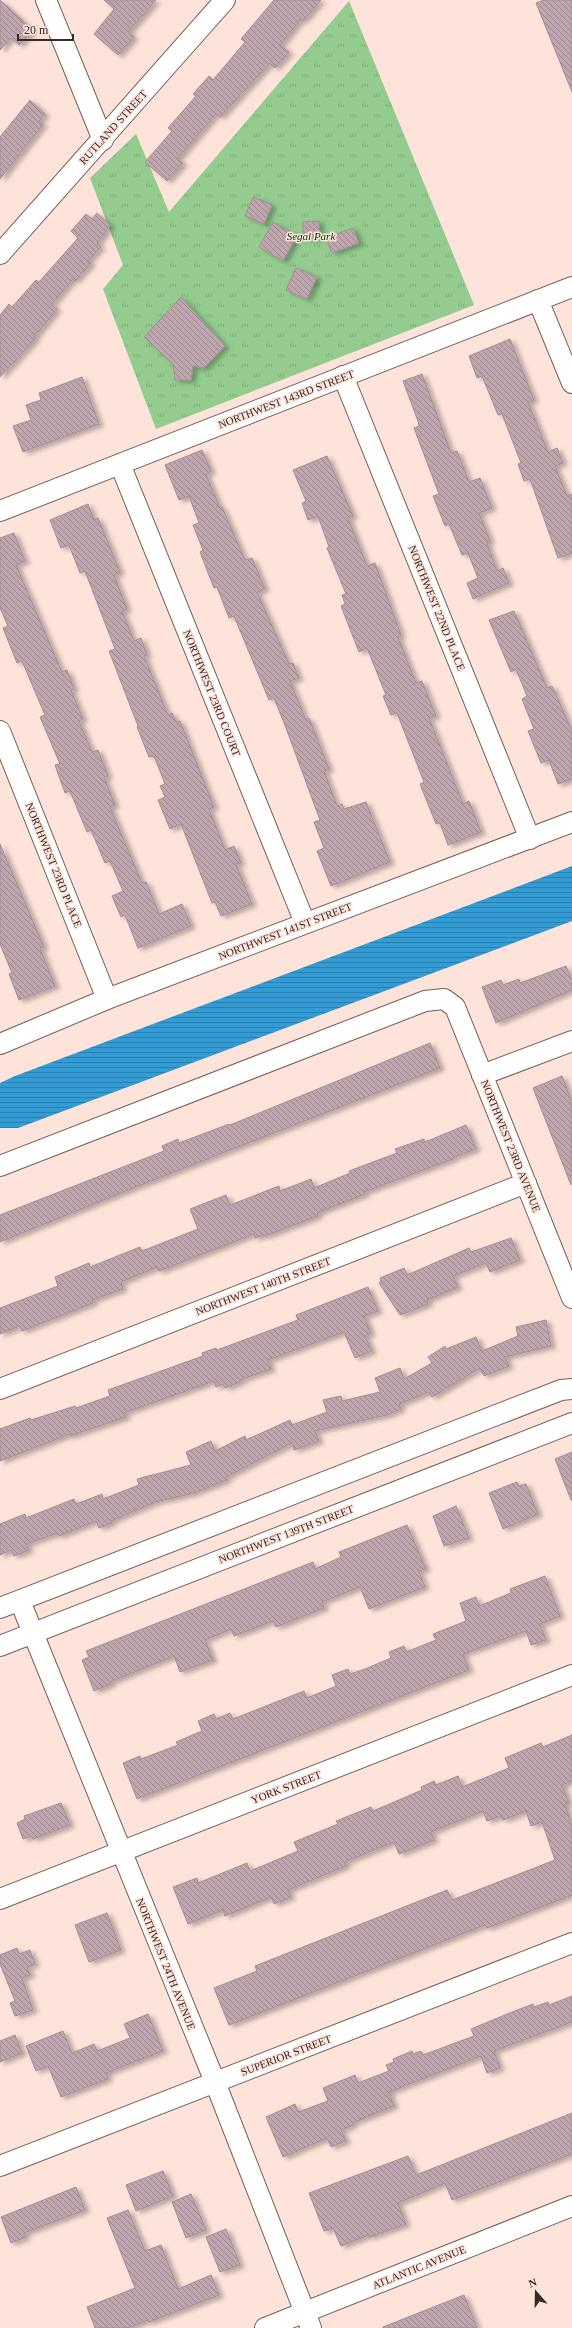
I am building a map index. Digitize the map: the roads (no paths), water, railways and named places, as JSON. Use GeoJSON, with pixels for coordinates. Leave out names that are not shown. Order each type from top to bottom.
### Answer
{"type":"FeatureCollection","features":[{"type":"Feature","properties":{"kind":"street"},"geometry":{"type":"LineString","coordinates":[[46,0],[103,140]]}},
{"type":"Feature","properties":{"kind":"street","name":"RUTLAND STREET"},"geometry":{"type":"LineString","coordinates":[[0,254],[103,140],[225,0]]}},
{"type":"Feature","properties":{"kind":"street","name":"NORTHWEST 143RD STREET"},"geometry":{"type":"LineString","coordinates":[[0,511],[572,287]]}},
{"type":"Feature","properties":{"kind":"street"},"geometry":{"type":"LineString","coordinates":[[538,300],[572,383]]}},
{"type":"Feature","properties":{"kind":"street","name":"NORTHWEST 22ND PLACE"},"geometry":{"type":"LineString","coordinates":[[343,376],[530,839]]}},
{"type":"Feature","properties":{"kind":"street","name":"NORTHWEST 23RD COURT"},"geometry":{"type":"LineString","coordinates":[[120,464],[305,923]]}},
{"type":"Feature","properties":{"kind":"street","name":"NORTHWEST 23RD PLACE"},"geometry":{"type":"LineString","coordinates":[[0,732],[107,999]]}},
{"type":"Feature","properties":{"kind":"street","name":"NORTHWEST 141ST STREET"},"geometry":{"type":"LineString","coordinates":[[0,1044],[107,999],[572,822]]}},
{"type":"Feature","properties":{"kind":"street","name":"NORTHWEST 23RD AVENUE"},"geometry":{"type":"LineString","coordinates":[[0,1166],[425,1001],[444,999],[455,1007],[572,1298]]}},
{"type":"Feature","properties":{"kind":"street"},"geometry":{"type":"LineString","coordinates":[[482,1075],[572,1041]]}},
{"type":"Feature","properties":{"kind":"street","name":"NORTHWEST 140TH STREET"},"geometry":{"type":"LineString","coordinates":[[0,1389],[526,1183]]}},
{"type":"Feature","properties":{"kind":"street"},"geometry":{"type":"LineString","coordinates":[[0,1608],[561,1390],[572,1389]]}},
{"type":"Feature","properties":{"kind":"street","name":"NORTHWEST 139TH STREET"},"geometry":{"type":"LineString","coordinates":[[0,1646],[572,1423]]}},
{"type":"Feature","properties":{"kind":"street","name":"NORTHWEST 24TH AVENUE"},"geometry":{"type":"LineString","coordinates":[[20,1601],[120,1851],[215,2082],[308,2320]]}},
{"type":"Feature","properties":{"kind":"street","name":"YORK STREET"},"geometry":{"type":"LineString","coordinates":[[0,1898],[572,1675]]}},
{"type":"Feature","properties":{"kind":"street","name":"SUPERIOR STREET"},"geometry":{"type":"LineString","coordinates":[[0,2166],[572,1943]]}},
{"type":"Feature","properties":{"kind":"street","name":"ATLANTIC AVENUE"},"geometry":{"type":"LineString","coordinates":[[265,2328],[308,2320],[572,2206]]}},
{"type":"Feature","properties":{"kind":"water"},"geometry":{"type":"Polygon","coordinates":[[[572,866],[572,921],[18,1128],[0,1128],[0,1083],[15,1076],[572,866]]]}},
{"type":"Feature","properties":{"kind":"park label","name":"Segal Park"},"geometry":{"type":"Point","coordinates":[311,236]}}]}
